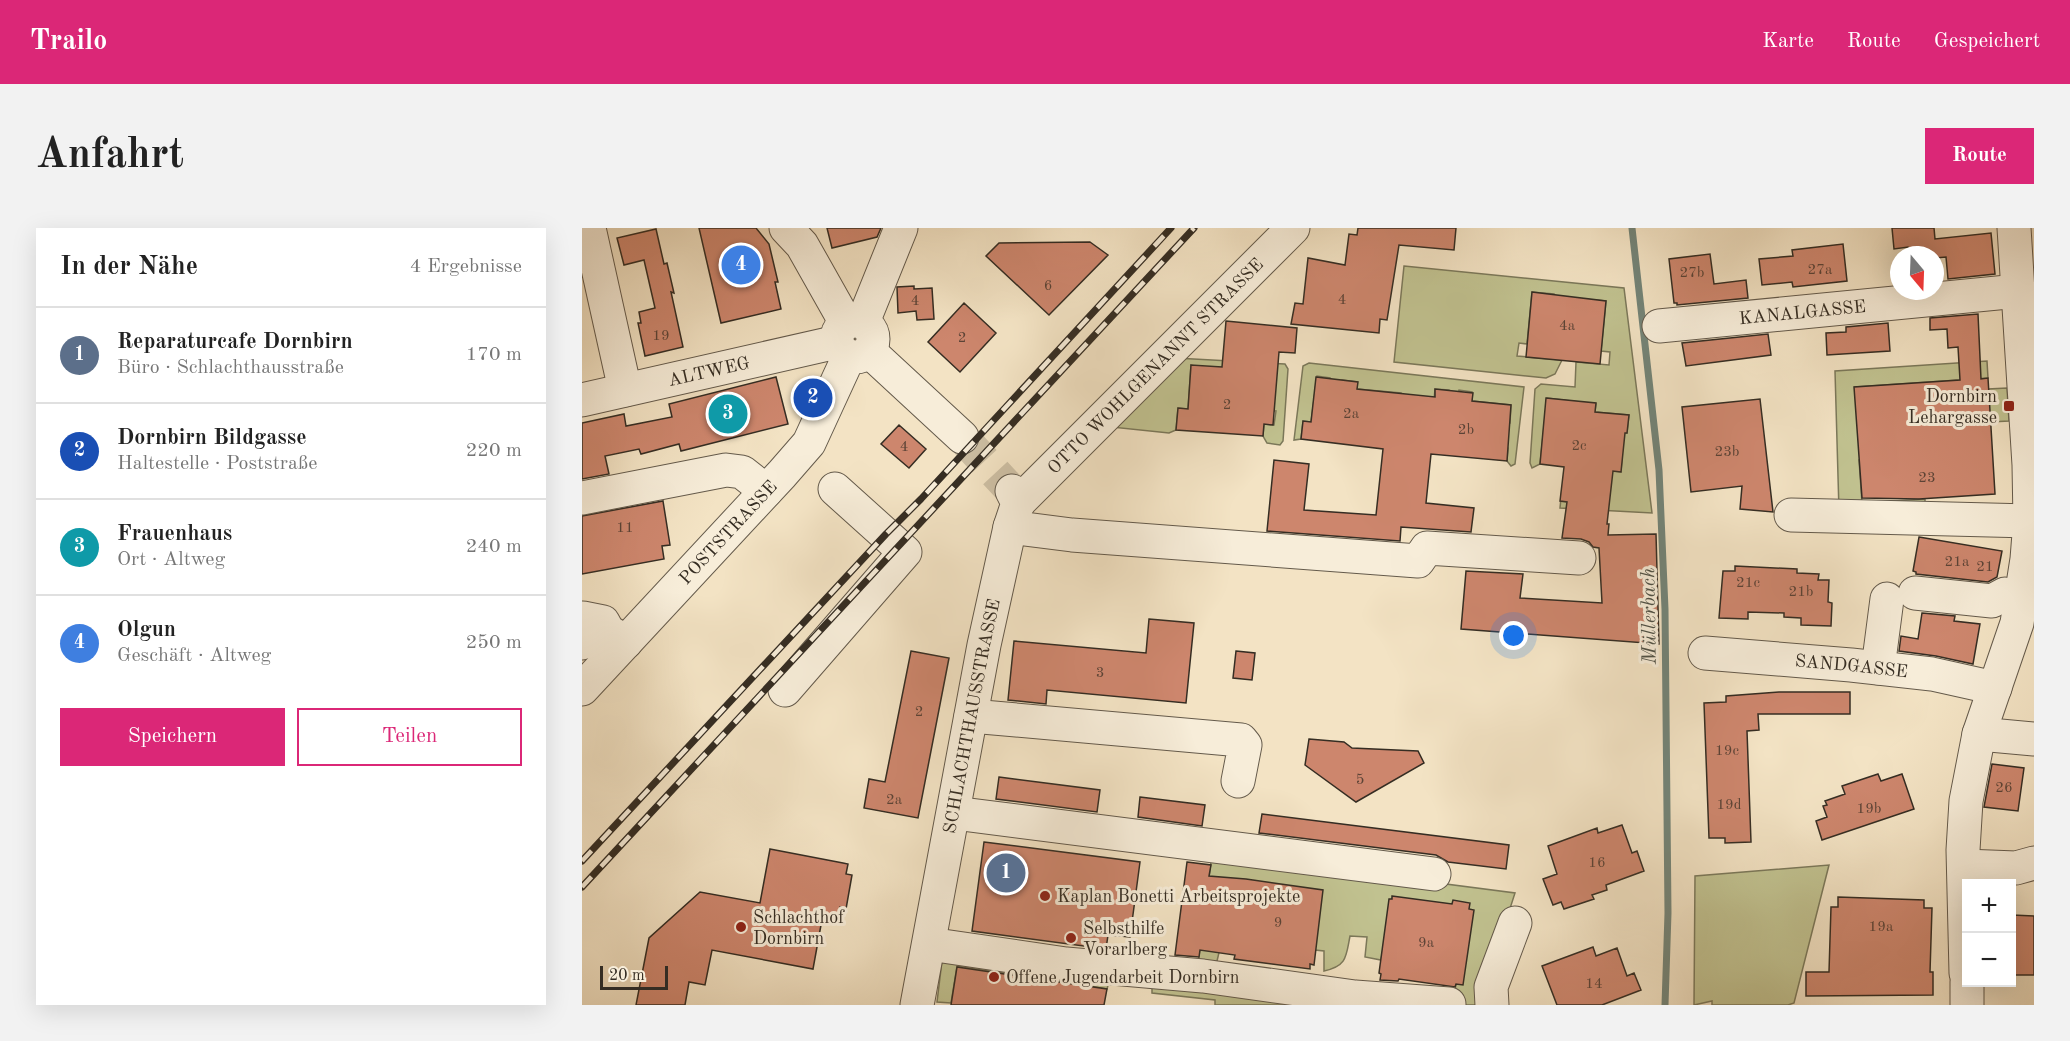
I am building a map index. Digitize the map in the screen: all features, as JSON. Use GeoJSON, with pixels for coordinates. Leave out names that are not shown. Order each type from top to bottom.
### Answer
{"type":"FeatureCollection","features":[{"type":"Feature","properties":{"kind":"street"},"geometry":{"type":"LineString","coordinates":[[589,228],[625,390]]}},
{"type":"Feature","properties":{"kind":"street"},"geometry":{"type":"LineString","coordinates":[[786,228],[802,245],[853,339],[962,437]]}},
{"type":"Feature","properties":{"kind":"street","name":"POSTSTRASSE"},"geometry":{"type":"LineString","coordinates":[[582,689],[600,634],[766,491],[809,443],[901,228]]}},
{"type":"Feature","properties":{"kind":"street","name":"OTTO WOHLGENANNT STRASSE"},"geometry":{"type":"LineString","coordinates":[[1013,507],[1293,228]]}},
{"type":"Feature","properties":{"kind":"street"},"geometry":{"type":"LineString","coordinates":[[1965,933],[1963,850],[1966,801],[1979,734],[2017,623],[2031,521],[2032,465],[2014,228]]}},
{"type":"Feature","properties":{"kind":"street","name":"KANALGASSE"},"geometry":{"type":"LineString","coordinates":[[1659,326],[2018,291]]}},
{"type":"Feature","properties":{"kind":"street","name":"ALTWEG"},"geometry":{"type":"LineString","coordinates":[[582,400],[853,339]]}},
{"type":"Feature","properties":{"kind":"street"},"geometry":{"type":"LineString","coordinates":[[582,498],[726,470],[742,472],[766,491]]}},
{"type":"Feature","properties":{"kind":"street"},"geometry":{"type":"LineString","coordinates":[[785,690],[905,552],[835,489]]}},
{"type":"Feature","properties":{"kind":"street"},"geometry":{"type":"LineString","coordinates":[[1013,507],[1072,535],[1418,561],[1427,548],[1579,558]]}},
{"type":"Feature","properties":{"kind":"street","name":"SCHLACHTHAUSSTRASSE"},"geometry":{"type":"LineString","coordinates":[[917,1005],[984,645],[1013,507]]}},
{"type":"Feature","properties":{"kind":"street"},"geometry":{"type":"LineString","coordinates":[[1791,515],[2031,521]]}},
{"type":"Feature","properties":{"kind":"street"},"geometry":{"type":"LineString","coordinates":[[1878,668],[1901,596],[1992,601],[2005,594],[2021,598]]}},
{"type":"Feature","properties":{"kind":"street","name":"SANDGASSE"},"geometry":{"type":"LineString","coordinates":[[1706,653],[1932,674],[1995,688]]}},
{"type":"Feature","properties":{"kind":"street"},"geometry":{"type":"LineString","coordinates":[[971,716],[1240,740],[1245,745],[1238,781]]}},
{"type":"Feature","properties":{"kind":"street"},"geometry":{"type":"LineString","coordinates":[[1979,734],[2034,739]]}},
{"type":"Feature","properties":{"kind":"street"},"geometry":{"type":"LineString","coordinates":[[954,813],[1434,874]]}},
{"type":"Feature","properties":{"kind":"street"},"geometry":{"type":"LineString","coordinates":[[1964,866],[2016,868],[2034,862]]}},
{"type":"Feature","properties":{"kind":"street"},"geometry":{"type":"LineString","coordinates":[[1492,1005],[1491,987],[1515,923]]}},
{"type":"Feature","properties":{"kind":"street"},"geometry":{"type":"LineString","coordinates":[[929,944],[1066,964],[1203,975],[1355,997],[1449,1004]]}},
{"type":"Feature","properties":{"kind":"street"},"geometry":{"type":"LineString","coordinates":[[1967,987],[1967,1005]]}},
{"type":"Feature","properties":{"kind":"green space"},"geometry":{"type":"Polygon","coordinates":[[[1404,266],[1624,288],[1652,513],[1560,508],[1562,488],[1589,469],[1621,472],[1622,458],[1618,432],[1627,433],[1629,415],[1595,412],[1596,404],[1547,398],[1540,464],[1532,468],[1530,463],[1535,389],[1541,384],[1575,387],[1576,362],[1609,365],[1610,352],[1601,351],[1606,301],[1583,299],[1553,303],[1554,294],[1532,292],[1527,344],[1519,343],[1517,356],[1562,360],[1555,374],[1546,378],[1394,362],[1404,266]]]}},
{"type":"Feature","properties":{"kind":"green space"},"geometry":{"type":"Polygon","coordinates":[[[1175,358],[1285,364],[1288,369],[1283,441],[1280,445],[1267,443],[1263,436],[1264,424],[1274,425],[1276,411],[1265,410],[1234,368],[1220,367],[1219,375],[1191,365],[1188,409],[1178,408],[1176,430],[1169,433],[1111,427],[1175,358]]]}},
{"type":"Feature","properties":{"kind":"green space"},"geometry":{"type":"Polygon","coordinates":[[[1987,361],[1988,378],[1855,387],[1859,439],[1992,451],[1859,460],[1862,503],[1925,499],[1925,512],[1839,511],[1835,371],[1987,361]]]}},
{"type":"Feature","properties":{"kind":"green space"},"geometry":{"type":"Polygon","coordinates":[[[1309,363],[1524,387],[1515,464],[1511,466],[1507,461],[1508,448],[1499,446],[1501,423],[1510,423],[1511,405],[1472,401],[1472,392],[1459,390],[1457,399],[1449,390],[1435,389],[1431,434],[1399,413],[1401,393],[1357,389],[1357,382],[1342,380],[1329,387],[1330,378],[1317,376],[1311,422],[1303,421],[1301,439],[1294,440],[1303,366],[1309,363]]]}},
{"type":"Feature","properties":{"kind":"green space"},"geometry":{"type":"Polygon","coordinates":[[[2007,388],[2009,421],[1990,422],[1988,389],[2007,388]]]}},
{"type":"Feature","properties":{"kind":"green space"},"geometry":{"type":"Polygon","coordinates":[[[1190,851],[1515,893],[1479,1005],[1453,1005],[1456,984],[1392,899],[1381,960],[1365,957],[1367,937],[1350,936],[1344,960],[1332,969],[1324,971],[1324,951],[1222,940],[1217,961],[1198,964],[1211,862],[1190,851]]]}},
{"type":"Feature","properties":{"kind":"green space"},"geometry":{"type":"Polygon","coordinates":[[[1829,865],[1794,1003],[1788,1005],[1712,1005],[1712,1001],[1694,1005],[1695,876],[1829,865]]]}},
{"type":"Feature","properties":{"kind":"green space"},"geometry":{"type":"Polygon","coordinates":[[[942,961],[1348,1005],[1215,1005],[1215,1000],[1152,993],[1152,988],[1109,982],[1107,989],[957,966],[951,1003],[937,1002],[942,961]]]}},
{"type":"Feature","properties":{"kind":"building"},"geometry":{"type":"Polygon","coordinates":[[[699,228],[756,228],[769,244],[778,282],[775,282],[781,309],[721,323],[699,228]]]}},
{"type":"Feature","properties":{"kind":"building"},"geometry":{"type":"Polygon","coordinates":[[[827,228],[881,228],[877,237],[832,248],[827,228]]]}},
{"type":"Feature","properties":{"kind":"building"},"geometry":{"type":"Polygon","coordinates":[[[1358,228],[1456,228],[1454,250],[1399,245],[1387,320],[1380,319],[1379,333],[1291,324],[1295,303],[1303,304],[1308,258],[1345,265],[1349,234],[1357,235],[1358,228]]]}},
{"type":"Feature","properties":{"kind":"building"},"geometry":{"type":"Polygon","coordinates":[[[1892,228],[1934,228],[1935,239],[1991,233],[1995,274],[1948,279],[1944,246],[1894,246],[1892,228]]]}},
{"type":"Feature","properties":{"kind":"building"},"geometry":{"type":"Polygon","coordinates":[[[656,229],[674,293],[671,292],[683,347],[645,356],[638,323],[641,323],[639,312],[655,308],[644,260],[624,265],[617,238],[656,229]]]}},
{"type":"Feature","properties":{"kind":"building"},"geometry":{"type":"Polygon","coordinates":[[[1090,242],[1108,255],[1049,315],[986,256],[999,243],[1090,242]]]}},
{"type":"Feature","properties":{"kind":"building"},"geometry":{"type":"Polygon","coordinates":[[[1843,244],[1847,281],[1793,287],[1792,282],[1762,285],[1759,259],[1793,256],[1792,250],[1843,244]]]}},
{"type":"Feature","properties":{"kind":"building"},"geometry":{"type":"Polygon","coordinates":[[[1710,254],[1714,284],[1746,280],[1748,298],[1677,305],[1674,303],[1669,259],[1710,254]]]}},
{"type":"Feature","properties":{"kind":"building"},"geometry":{"type":"Polygon","coordinates":[[[914,286],[914,289],[932,288],[934,319],[917,320],[916,311],[898,313],[897,287],[914,286]]]}},
{"type":"Feature","properties":{"kind":"building"},"geometry":{"type":"Polygon","coordinates":[[[1532,292],[1606,301],[1600,364],[1526,357],[1532,292]]]}},
{"type":"Feature","properties":{"kind":"building"},"geometry":{"type":"Polygon","coordinates":[[[964,303],[996,333],[960,372],[928,342],[964,303]]]}},
{"type":"Feature","properties":{"kind":"building"},"geometry":{"type":"Polygon","coordinates":[[[1978,314],[1981,379],[1988,378],[1995,494],[1919,499],[1862,498],[1854,387],[1960,380],[1958,347],[1948,348],[1947,329],[1930,330],[1930,318],[1978,314]]]}},
{"type":"Feature","properties":{"kind":"building"},"geometry":{"type":"Polygon","coordinates":[[[1226,321],[1297,328],[1295,353],[1279,352],[1273,425],[1264,424],[1263,436],[1176,430],[1178,408],[1188,409],[1191,365],[1222,367],[1226,321]]]}},
{"type":"Feature","properties":{"kind":"building"},"geometry":{"type":"Polygon","coordinates":[[[1888,323],[1890,351],[1827,355],[1826,333],[1846,332],[1846,327],[1888,323]]]}},
{"type":"Feature","properties":{"kind":"building"},"geometry":{"type":"Polygon","coordinates":[[[1768,334],[1771,355],[1686,366],[1682,343],[1768,334]]]}},
{"type":"Feature","properties":{"kind":"building"},"geometry":{"type":"Polygon","coordinates":[[[776,377],[788,424],[681,451],[679,444],[641,454],[639,449],[605,456],[609,474],[582,479],[582,423],[624,414],[626,426],[672,417],[669,404],[776,377]]]}},
{"type":"Feature","properties":{"kind":"building"},"geometry":{"type":"Polygon","coordinates":[[[1316,377],[1358,382],[1357,389],[1435,397],[1435,389],[1473,393],[1472,401],[1511,405],[1507,461],[1431,454],[1426,503],[1474,508],[1471,532],[1401,527],[1400,541],[1267,531],[1274,460],[1309,464],[1304,510],[1376,515],[1383,449],[1301,439],[1303,421],[1311,422],[1316,377]]]}},
{"type":"Feature","properties":{"kind":"building"},"geometry":{"type":"Polygon","coordinates":[[[1546,398],[1596,403],[1595,412],[1629,415],[1621,472],[1613,471],[1607,524],[1609,524],[1608,535],[1656,534],[1659,644],[1461,629],[1466,571],[1523,574],[1520,598],[1602,603],[1599,548],[1581,539],[1562,538],[1567,502],[1560,501],[1564,467],[1540,464],[1546,398]]]}},
{"type":"Feature","properties":{"kind":"building"},"geometry":{"type":"Polygon","coordinates":[[[1760,399],[1773,512],[1740,509],[1742,486],[1691,492],[1682,407],[1760,399]]]}},
{"type":"Feature","properties":{"kind":"building"},"geometry":{"type":"Polygon","coordinates":[[[899,425],[926,449],[909,468],[881,444],[899,425]]]}},
{"type":"Feature","properties":{"kind":"building"},"geometry":{"type":"Polygon","coordinates":[[[663,501],[670,545],[662,546],[664,559],[582,574],[582,516],[663,501]]]}},
{"type":"Feature","properties":{"kind":"building"},"geometry":{"type":"Polygon","coordinates":[[[1919,537],[2002,551],[1997,577],[1988,582],[1916,574],[1913,571],[1919,537]]]}},
{"type":"Feature","properties":{"kind":"building"},"geometry":{"type":"Polygon","coordinates":[[[1735,566],[1797,569],[1797,573],[1819,574],[1818,580],[1829,580],[1828,602],[1832,603],[1831,626],[1801,625],[1801,618],[1784,617],[1784,613],[1748,612],[1748,619],[1719,618],[1723,571],[1735,571],[1735,566]]]}},
{"type":"Feature","properties":{"kind":"building"},"geometry":{"type":"Polygon","coordinates":[[[1922,613],[1955,616],[1954,621],[1980,624],[1973,664],[1899,651],[1901,636],[1918,639],[1922,613]]]}},
{"type":"Feature","properties":{"kind":"building"},"geometry":{"type":"Polygon","coordinates":[[[1149,619],[1194,623],[1186,703],[1047,690],[1046,704],[1008,700],[1014,641],[1146,653],[1149,619]]]}},
{"type":"Feature","properties":{"kind":"building"},"geometry":{"type":"Polygon","coordinates":[[[911,651],[949,658],[918,818],[864,808],[869,779],[885,782],[911,651]]]}},
{"type":"Feature","properties":{"kind":"building"},"geometry":{"type":"Polygon","coordinates":[[[1236,651],[1255,653],[1252,680],[1233,678],[1236,651]]]}},
{"type":"Feature","properties":{"kind":"building"},"geometry":{"type":"Polygon","coordinates":[[[1779,692],[1850,692],[1850,714],[1758,714],[1759,730],[1747,731],[1751,842],[1725,843],[1725,838],[1709,838],[1704,703],[1726,702],[1726,696],[1779,692]]]}},
{"type":"Feature","properties":{"kind":"building"},"geometry":{"type":"Polygon","coordinates":[[[1309,739],[1344,742],[1352,748],[1418,751],[1424,763],[1356,802],[1305,765],[1309,739]]]}},
{"type":"Feature","properties":{"kind":"building"},"geometry":{"type":"Polygon","coordinates":[[[1992,764],[2024,768],[2018,811],[1984,807],[1992,764]]]}},
{"type":"Feature","properties":{"kind":"building"},"geometry":{"type":"Polygon","coordinates":[[[1878,774],[1881,781],[1902,774],[1914,809],[1822,840],[1816,821],[1827,817],[1823,806],[1827,805],[1825,801],[1845,794],[1842,786],[1878,774]]]}},
{"type":"Feature","properties":{"kind":"building"},"geometry":{"type":"Polygon","coordinates":[[[999,777],[1100,790],[1097,812],[996,799],[999,777]]]}},
{"type":"Feature","properties":{"kind":"building"},"geometry":{"type":"Polygon","coordinates":[[[1140,797],[1205,805],[1202,826],[1138,817],[1140,797]]]}},
{"type":"Feature","properties":{"kind":"building"},"geometry":{"type":"Polygon","coordinates":[[[1262,814],[1509,845],[1506,869],[1448,862],[1436,855],[1259,833],[1262,814]]]}},
{"type":"Feature","properties":{"kind":"building"},"geometry":{"type":"Polygon","coordinates":[[[1622,825],[1632,853],[1637,851],[1644,871],[1606,885],[1607,890],[1592,895],[1594,899],[1564,909],[1561,902],[1553,905],[1543,879],[1557,874],[1548,846],[1597,828],[1598,833],[1622,825]]]}},
{"type":"Feature","properties":{"kind":"building","name":"Kaplan Bonetti Arbeitsprojekte"},"geometry":{"type":"Polygon","coordinates":[[[984,842],[1140,862],[1130,937],[1108,935],[1106,949],[972,931],[984,842]]]}},
{"type":"Feature","properties":{"kind":"building","name":"Schlachthof Dornbirn"},"geometry":{"type":"Polygon","coordinates":[[[770,849],[848,864],[846,874],[852,875],[846,909],[840,907],[838,917],[823,914],[813,969],[712,950],[705,985],[689,982],[685,1005],[636,1005],[649,938],[700,892],[760,903],[770,849]]]}},
{"type":"Feature","properties":{"kind":"building"},"geometry":{"type":"Polygon","coordinates":[[[1187,862],[1211,865],[1209,876],[1323,890],[1314,965],[1310,964],[1310,969],[1234,959],[1235,955],[1200,950],[1199,957],[1175,955],[1187,862]]]}},
{"type":"Feature","properties":{"kind":"building"},"geometry":{"type":"Polygon","coordinates":[[[1392,896],[1452,904],[1453,900],[1470,903],[1469,909],[1474,910],[1463,985],[1456,984],[1455,987],[1399,979],[1398,981],[1380,980],[1389,899],[1392,899],[1392,896]]]}},
{"type":"Feature","properties":{"kind":"building"},"geometry":{"type":"Polygon","coordinates":[[[1838,897],[1924,900],[1924,908],[1932,908],[1930,972],[1933,972],[1933,995],[1806,996],[1806,972],[1829,972],[1831,907],[1838,907],[1838,897]]]}},
{"type":"Feature","properties":{"kind":"building"},"geometry":{"type":"Polygon","coordinates":[[[2016,915],[2034,916],[2034,975],[2016,975],[2016,915]]]}},
{"type":"Feature","properties":{"kind":"building"},"geometry":{"type":"Polygon","coordinates":[[[1593,947],[1596,956],[1617,948],[1627,976],[1634,973],[1641,990],[1602,1005],[1557,1005],[1542,966],[1593,947]]]}},
{"type":"Feature","properties":{"kind":"building","name":"Offene Jugendarbeit Dornbirn"},"geometry":{"type":"Polygon","coordinates":[[[957,967],[1107,989],[1104,1005],[951,1005],[957,967]]]}},
{"type":"Feature","properties":{"kind":"waterway","name":"Müllerbach"},"geometry":{"type":"LineString","coordinates":[[1632,228],[1659,470],[1665,609],[1668,913],[1665,1005]]}},
{"type":"Feature","properties":{"kind":"tunnel"},"geometry":{"type":"LineString","coordinates":[[962,437],[1012,491]]}},
{"type":"Feature","properties":{"kind":"railway"},"geometry":{"type":"LineString","coordinates":[[582,861],[1171,228]]}},
{"type":"Feature","properties":{"kind":"railway"},"geometry":{"type":"LineString","coordinates":[[582,887],[1194,228]]}},
{"type":"Feature","properties":{"kind":"place","name":"Olgun"},"geometry":{"type":"Point","coordinates":[741,265]}},
{"type":"Feature","properties":{"kind":"place","name":"Dornbirn Bildgasse"},"geometry":{"type":"Point","coordinates":[813,398]}},
{"type":"Feature","properties":{"kind":"place","name":"Dornbirn Lehargasse"},"geometry":{"type":"Point","coordinates":[2009,406]}},
{"type":"Feature","properties":{"kind":"place","name":"Frauenhaus"},"geometry":{"type":"Point","coordinates":[728,414]}},
{"type":"Feature","properties":{"kind":"place","name":"Reparaturcafe Dornbirn"},"geometry":{"type":"Point","coordinates":[1006,873]}},
{"type":"Feature","properties":{"kind":"place","name":"Kaplan Bonetti Arbeitsprojekte"},"geometry":{"type":"Point","coordinates":[1045,896]}},
{"type":"Feature","properties":{"kind":"place","name":"Schlachthof Dornbirn"},"geometry":{"type":"Point","coordinates":[741,927]}},
{"type":"Feature","properties":{"kind":"place","name":"Selbsthilfe Vorarlberg"},"geometry":{"type":"Point","coordinates":[1071,938]}},
{"type":"Feature","properties":{"kind":"place","name":"Offene Jugendarbeit Dornbirn"},"geometry":{"type":"Point","coordinates":[994,977]}}]}
